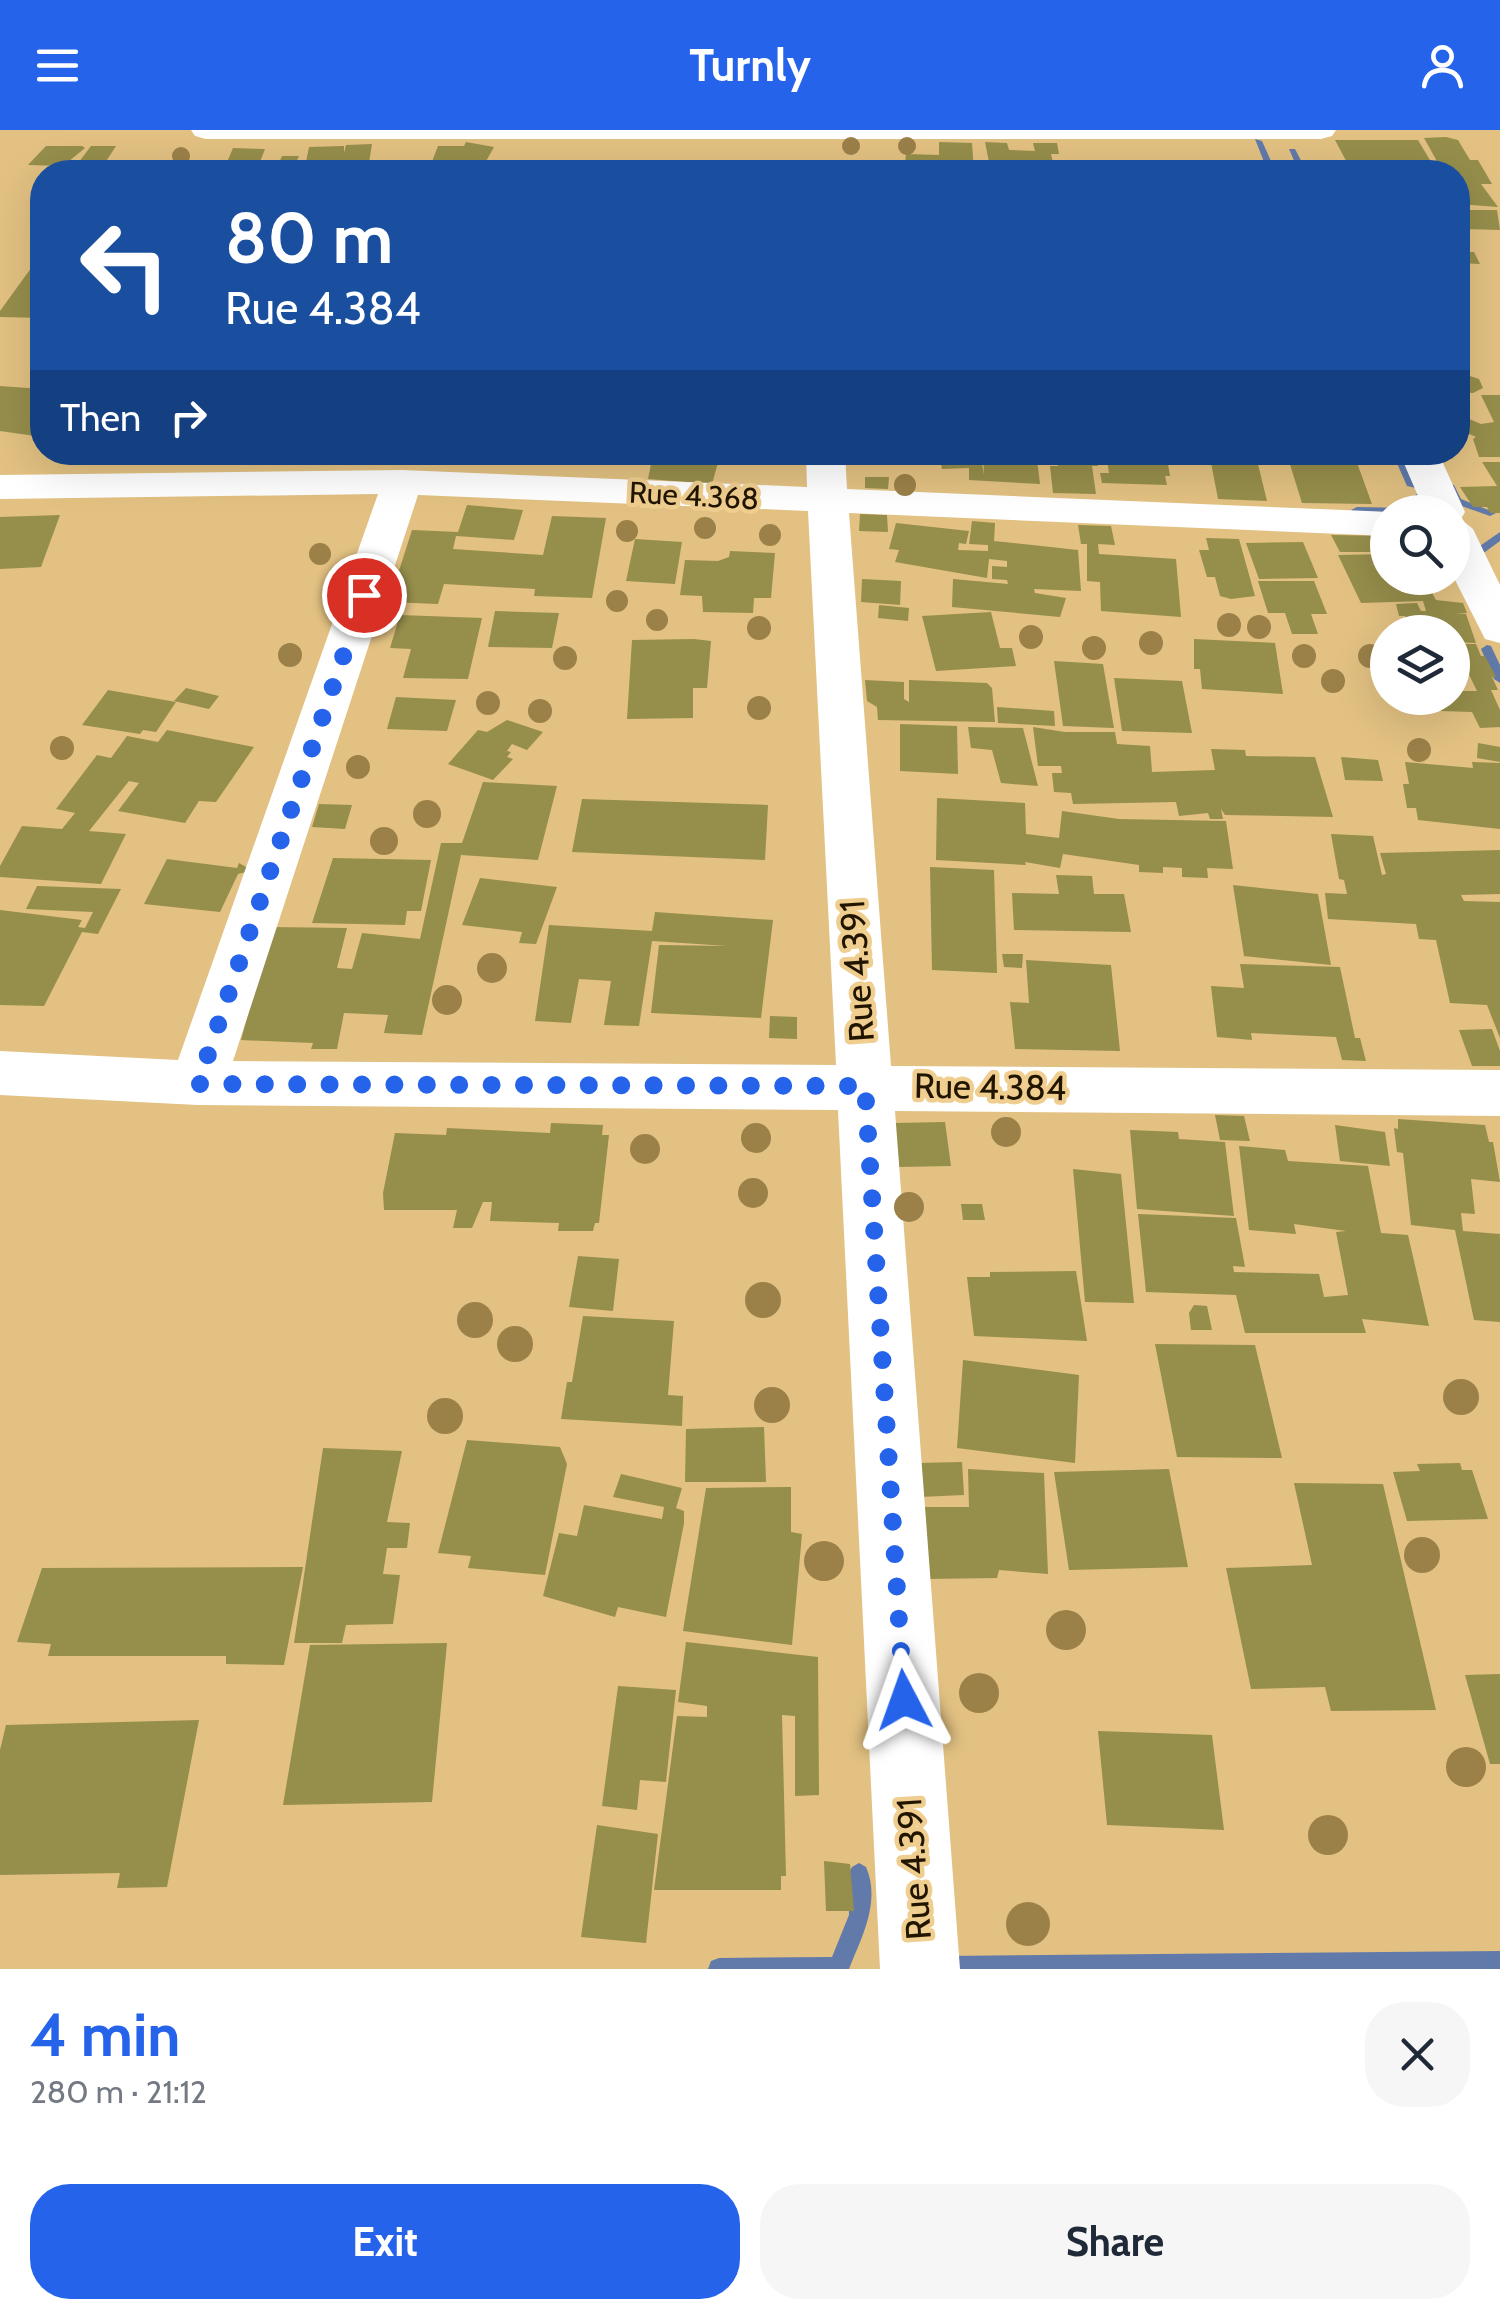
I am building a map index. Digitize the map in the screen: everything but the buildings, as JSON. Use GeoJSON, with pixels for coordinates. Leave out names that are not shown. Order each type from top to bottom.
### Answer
{"type":"FeatureCollection","features":[{"type":"Feature","properties":{"kind":"street"},"geometry":{"type":"LineString","coordinates":[[206,130],[812,140],[1277,140],[1321,130]]}},
{"type":"Feature","properties":{"kind":"street"},"geometry":{"type":"LineString","coordinates":[[1424,465],[1437,495]]}},
{"type":"Feature","properties":{"kind":"street","name":"Rue 4.368"},"geometry":{"type":"LineString","coordinates":[[0,487],[826,477],[1370,522]]}},
{"type":"Feature","properties":{"kind":"street","name":"Rue 4.391"},"geometry":{"type":"LineString","coordinates":[[826,477],[920,1969]]}},
{"type":"Feature","properties":{"kind":"street"},"geometry":{"type":"LineString","coordinates":[[198,1084],[402,482]]}},
{"type":"Feature","properties":{"kind":"street"},"geometry":{"type":"LineString","coordinates":[[1470,527],[1500,526]]}},
{"type":"Feature","properties":{"kind":"street"},"geometry":{"type":"LineString","coordinates":[[1470,566],[1500,629]]}},
{"type":"Feature","properties":{"kind":"street","name":"Rue 4.384"},"geometry":{"type":"LineString","coordinates":[[0,1073],[198,1084],[1500,1093]]}},
{"type":"Feature","properties":{"kind":"waterway"},"geometry":{"type":"LineString","coordinates":[[1258,141],[1267,160]]}},
{"type":"Feature","properties":{"kind":"waterway"},"geometry":{"type":"LineString","coordinates":[[1292,151],[1297,160]]}},
{"type":"Feature","properties":{"kind":"waterway"},"geometry":{"type":"LineString","coordinates":[[1403,465],[1412,486]]}},
{"type":"Feature","properties":{"kind":"waterway"},"geometry":{"type":"LineString","coordinates":[[1450,487],[1457,501],[1490,513]]}},
{"type":"Feature","properties":{"kind":"waterway"},"geometry":{"type":"LineString","coordinates":[[1357,510],[1370,510]]}},
{"type":"Feature","properties":{"kind":"waterway"},"geometry":{"type":"LineString","coordinates":[[1481,550],[1500,535]]}},
{"type":"Feature","properties":{"kind":"waterway"},"geometry":{"type":"LineString","coordinates":[[1487,649],[1500,679]]}},
{"type":"Feature","properties":{"kind":"waterway"},"geometry":{"type":"LineString","coordinates":[[719,1969],[839,1968],[860,1915],[859,1874]]}},
{"type":"Feature","properties":{"kind":"waterway"},"geometry":{"type":"LineString","coordinates":[[945,1967],[1500,1962]]}},
{"type":"Feature","properties":{"kind":"route"},"geometry":{"type":"LineString","coordinates":[[364,595],[198,1084],[865,1086],[904,1700]]}}]}
